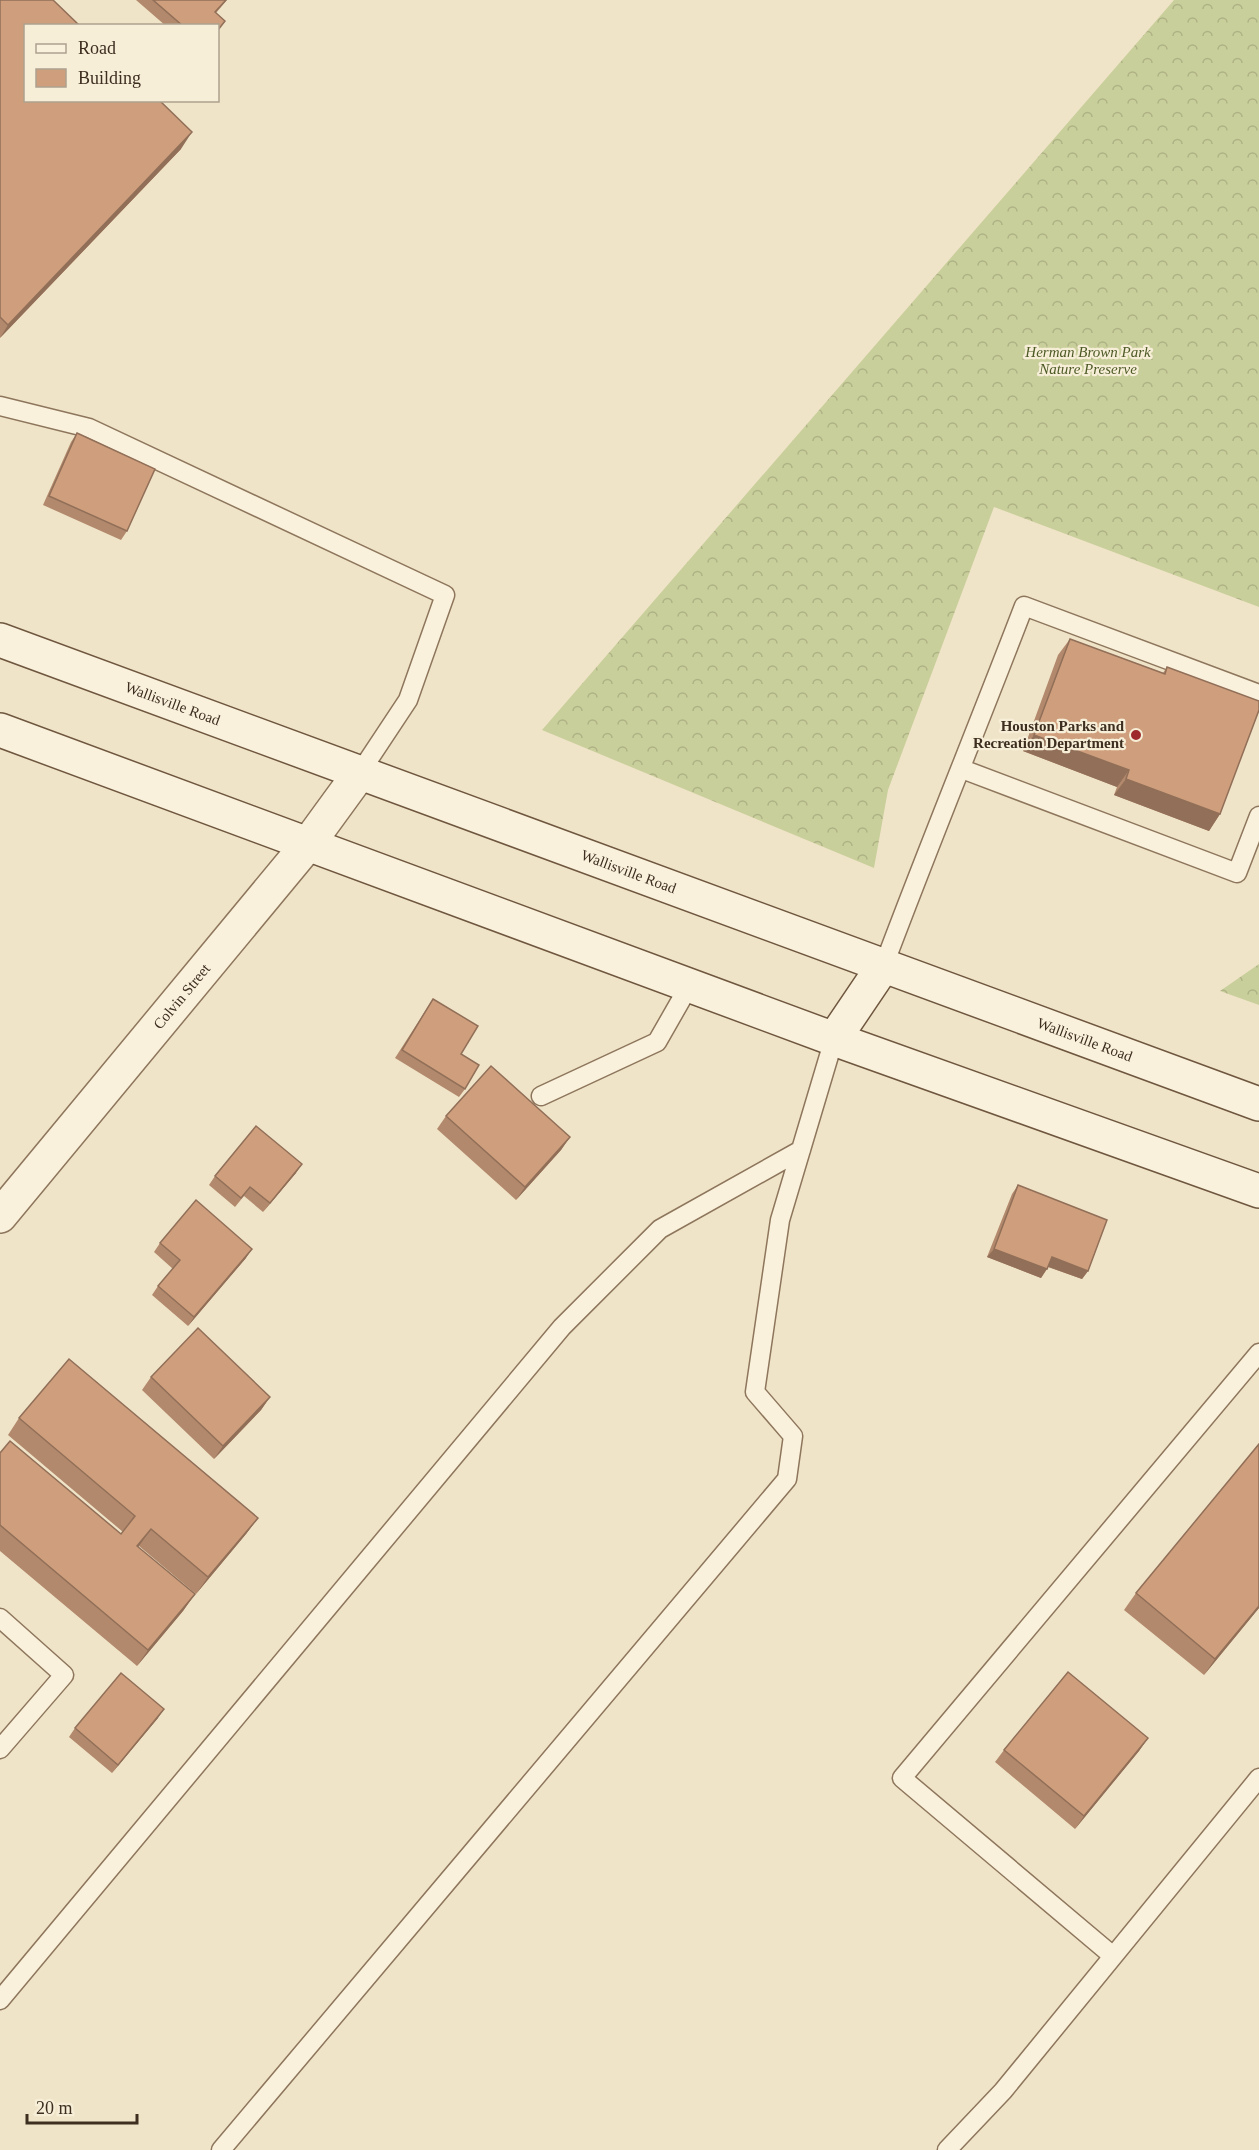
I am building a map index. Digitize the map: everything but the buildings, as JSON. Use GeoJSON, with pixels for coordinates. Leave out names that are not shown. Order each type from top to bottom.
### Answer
{"type":"FeatureCollection","features":[{"type":"Feature","properties":{"kind":"main road","name":"Wallisville Road"},"geometry":{"type":"LineString","coordinates":[[0,640],[1259,1104]]}},
{"type":"Feature","properties":{"kind":"main road"},"geometry":{"type":"LineString","coordinates":[[0,730],[834,1040],[1259,1191]]}},
{"type":"Feature","properties":{"kind":"main road","name":"Colvin Street"},"geometry":{"type":"LineString","coordinates":[[0,1216],[308,844],[359,774]]}},
{"type":"Feature","properties":{"kind":"main road"},"geometry":{"type":"LineString","coordinates":[[834,1040],[884,965]]}},
{"type":"Feature","properties":{"kind":"lane"},"geometry":{"type":"LineString","coordinates":[[0,406],[89,428],[445,595],[408,700],[359,774]]}},
{"type":"Feature","properties":{"kind":"lane"},"geometry":{"type":"LineString","coordinates":[[884,965],[942,811],[962,770],[1024,606],[1259,694]]}},
{"type":"Feature","properties":{"kind":"lane"},"geometry":{"type":"LineString","coordinates":[[962,770],[1237,873],[1259,816]]}},
{"type":"Feature","properties":{"kind":"lane"},"geometry":{"type":"LineString","coordinates":[[541,1096],[657,1042],[689,986]]}},
{"type":"Feature","properties":{"kind":"lane"},"geometry":{"type":"LineString","coordinates":[[221,2150],[787,1479],[793,1436],[755,1392],[780,1220],[834,1040]]}},
{"type":"Feature","properties":{"kind":"lane"},"geometry":{"type":"LineString","coordinates":[[0,2000],[562,1327],[660,1229],[801,1150]]}},
{"type":"Feature","properties":{"kind":"lane"},"geometry":{"type":"LineString","coordinates":[[1113,1956],[902,1778],[1259,1353]]}},
{"type":"Feature","properties":{"kind":"lane"},"geometry":{"type":"LineString","coordinates":[[0,1618],[64,1675],[0,1749]]}},
{"type":"Feature","properties":{"kind":"lane"},"geometry":{"type":"LineString","coordinates":[[947,2150],[1003,2091],[1259,1778]]}},
{"type":"Feature","properties":{"kind":"green space","name":"Herman Brown Park Nature Preserve"},"geometry":{"type":"Polygon","coordinates":[[[1174,0],[1259,0],[1259,607],[994,507],[888,790],[874,868],[542,730],[1174,0]]]}},
{"type":"Feature","properties":{"kind":"green space"},"geometry":{"type":"Polygon","coordinates":[[[1259,964],[1259,1005],[1220,991],[1259,964]]]}},
{"type":"Feature","properties":{"kind":"place","name":"Houston Parks and Recreation Department"},"geometry":{"type":"Point","coordinates":[1136,735]}}]}
